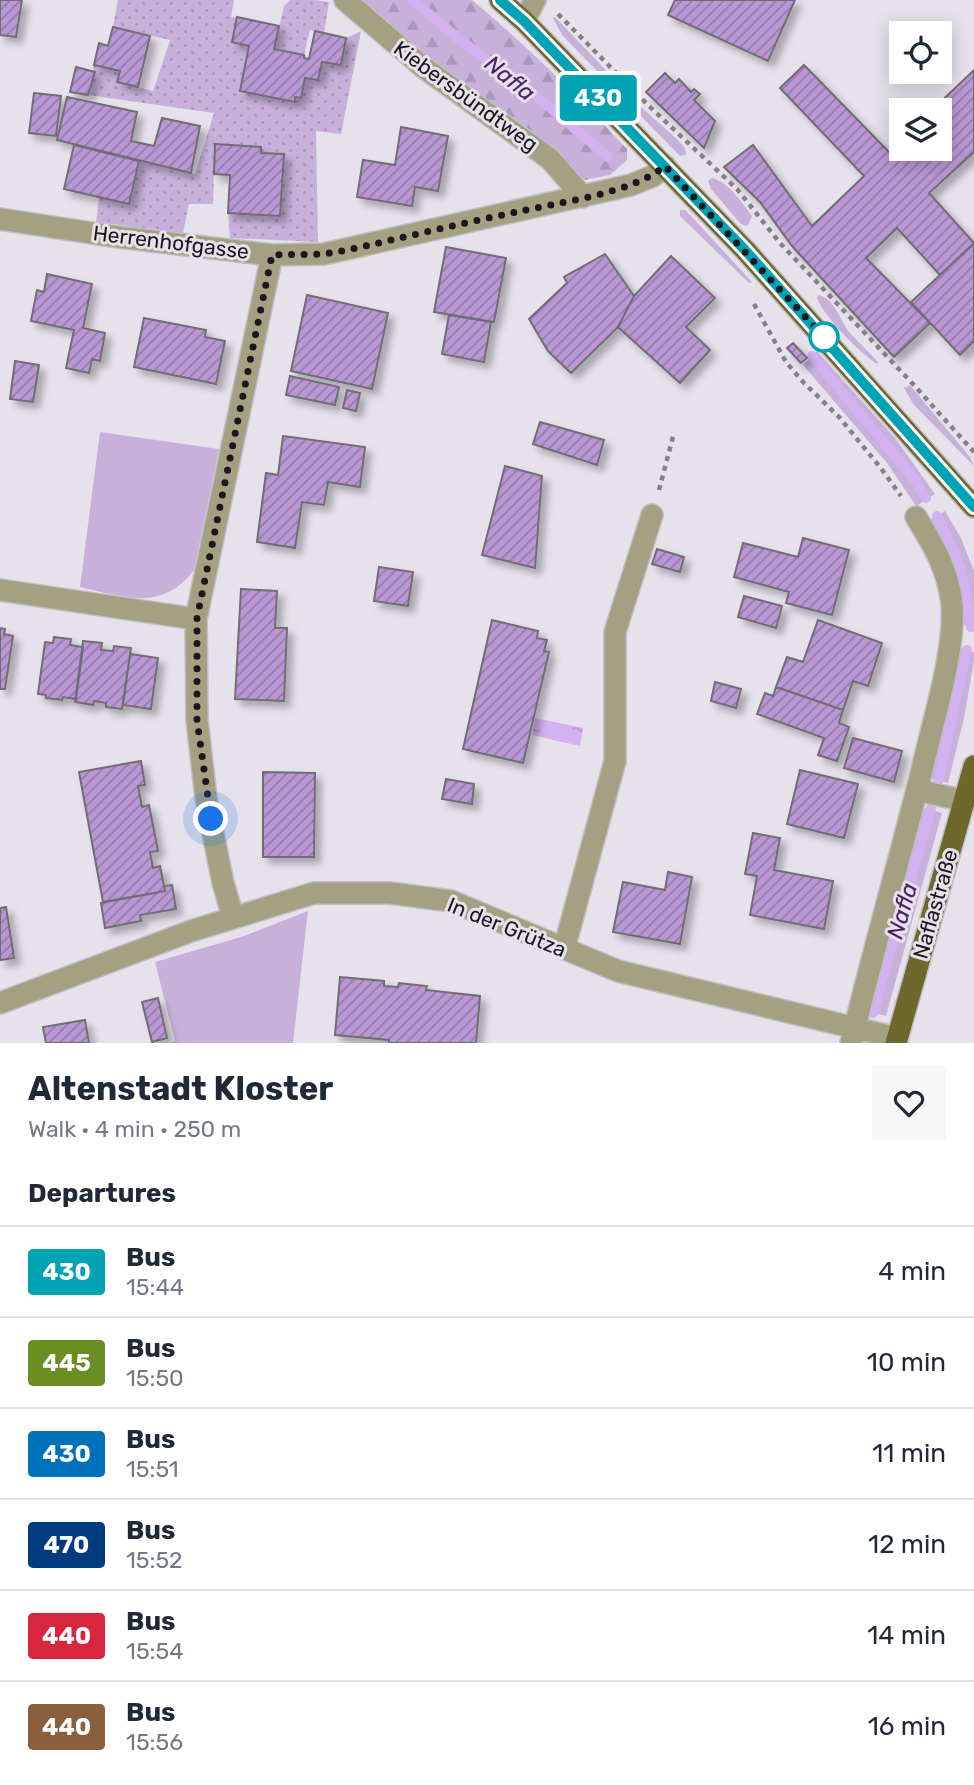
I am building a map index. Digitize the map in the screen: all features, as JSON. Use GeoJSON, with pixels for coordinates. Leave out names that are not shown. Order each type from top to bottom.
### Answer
{"type":"FeatureCollection","features":[{"type":"Feature","properties":{"kind":"main road"},"geometry":{"type":"LineString","coordinates":[[500,0],[524,21],[665,166],[797,306],[974,507]]}},
{"type":"Feature","properties":{"kind":"main road","name":"Naflastraße"},"geometry":{"type":"LineString","coordinates":[[896,1040],[974,766]]}},
{"type":"Feature","properties":{"kind":"street","name":"Kiebersbündtweg"},"geometry":{"type":"LineString","coordinates":[[345,0],[424,67],[551,159],[583,197]]}},
{"type":"Feature","properties":{"kind":"street"},"geometry":{"type":"LineString","coordinates":[[524,21],[544,4]]}},
{"type":"Feature","properties":{"kind":"street","name":"Herrenhofgasse"},"geometry":{"type":"LineString","coordinates":[[0,219],[118,237],[272,255],[324,254],[631,185],[653,176],[665,166]]}},
{"type":"Feature","properties":{"kind":"street"},"geometry":{"type":"LineString","coordinates":[[233,917],[223,883],[209,810],[198,733],[197,618],[272,255]]}},
{"type":"Feature","properties":{"kind":"street"},"geometry":{"type":"LineString","coordinates":[[564,949],[615,761],[615,632],[652,515]]}},
{"type":"Feature","properties":{"kind":"street"},"geometry":{"type":"LineString","coordinates":[[853,1035],[935,716],[952,623],[949,583],[943,564],[916,517]]}},
{"type":"Feature","properties":{"kind":"street"},"geometry":{"type":"LineString","coordinates":[[0,590],[197,618]]}},
{"type":"Feature","properties":{"kind":"street"},"geometry":{"type":"LineString","coordinates":[[917,790],[965,801]]}},
{"type":"Feature","properties":{"kind":"street","name":"In der Grütza"},"geometry":{"type":"LineString","coordinates":[[0,1003],[233,917],[314,893],[390,893],[451,901],[618,971],[853,1035],[896,1040]]}},
{"type":"Feature","properties":{"kind":"path"},"geometry":{"type":"LineString","coordinates":[[544,4],[737,189],[780,243],[974,452]]}},
{"type":"Feature","properties":{"kind":"path"},"geometry":{"type":"LineString","coordinates":[[752,300],[786,362],[872,457],[916,517]]}},
{"type":"Feature","properties":{"kind":"path"},"geometry":{"type":"LineString","coordinates":[[652,515],[674,433]]}},
{"type":"Feature","properties":{"kind":"green space"},"geometry":{"type":"Polygon","coordinates":[[[118,0],[234,0],[231,17],[237,17],[232,42],[249,46],[240,90],[294,102],[295,97],[301,97],[305,78],[319,80],[322,62],[341,65],[346,38],[361,31],[341,134],[316,131],[318,242],[230,238],[228,213],[280,216],[261,147],[215,144],[213,204],[189,204],[183,233],[96,222],[99,197],[129,204],[139,161],[195,174],[214,113],[88,95],[94,65],[120,71],[118,82],[153,91],[170,40],[113,27],[118,0]]]}},
{"type":"Feature","properties":{"kind":"green space"},"geometry":{"type":"Polygon","coordinates":[[[290,0],[329,2],[324,33],[310,30],[304,55],[274,49],[284,6],[290,0]]]}},
{"type":"Feature","properties":{"kind":"green space"},"geometry":{"type":"Polygon","coordinates":[[[357,0],[472,0],[532,53],[590,110],[627,149],[627,160],[610,175],[585,180],[576,176],[553,147],[424,58],[357,0]]]}},
{"type":"Feature","properties":{"kind":"green space"},"geometry":{"type":"Polygon","coordinates":[[[555,17],[643,109],[677,139],[685,148],[686,155],[680,156],[562,35],[553,18],[555,17]]]}},
{"type":"Feature","properties":{"kind":"green space"},"geometry":{"type":"Polygon","coordinates":[[[711,178],[723,183],[739,199],[752,216],[748,225],[740,223],[711,189],[708,181],[711,178]]]}},
{"type":"Feature","properties":{"kind":"green space"},"geometry":{"type":"Polygon","coordinates":[[[680,210],[685,210],[752,282],[749,283],[680,216],[680,210]]]}},
{"type":"Feature","properties":{"kind":"green space"},"geometry":{"type":"Polygon","coordinates":[[[818,295],[833,305],[850,333],[877,364],[835,324],[821,306],[818,295]]]}},
{"type":"Feature","properties":{"kind":"green space"},"geometry":{"type":"Polygon","coordinates":[[[817,351],[895,438],[935,494],[916,506],[887,463],[803,365],[817,351]]]}},
{"type":"Feature","properties":{"kind":"green space"},"geometry":{"type":"Polygon","coordinates":[[[910,385],[970,457],[974,466],[914,405],[904,388],[910,385]]]}},
{"type":"Feature","properties":{"kind":"green space"},"geometry":{"type":"Polygon","coordinates":[[[100,432],[219,449],[194,570],[169,592],[141,598],[80,587],[100,432]]]}},
{"type":"Feature","properties":{"kind":"green space"},"geometry":{"type":"Polygon","coordinates":[[[945,511],[961,538],[974,571],[974,628],[960,623],[927,522],[945,511]]]}},
{"type":"Feature","properties":{"kind":"green space"},"geometry":{"type":"Polygon","coordinates":[[[957,647],[974,652],[974,661],[964,718],[948,783],[928,778],[957,647]]]}},
{"type":"Feature","properties":{"kind":"green space"},"geometry":{"type":"Polygon","coordinates":[[[921,807],[942,813],[886,1016],[865,1010],[921,807]]]}},
{"type":"Feature","properties":{"kind":"green space"},"geometry":{"type":"Polygon","coordinates":[[[308,911],[293,1043],[170,1043],[175,1041],[155,962],[241,937],[308,911]]]}},
{"type":"Feature","properties":{"kind":"water"},"geometry":{"type":"Polygon","coordinates":[[[535,718],[583,728],[580,746],[532,735],[535,718]]]}},
{"type":"Feature","properties":{"kind":"building"},"geometry":{"type":"Polygon","coordinates":[[[0,0],[22,0],[16,37],[0,35],[0,0]]]}},
{"type":"Feature","properties":{"kind":"building"},"geometry":{"type":"Polygon","coordinates":[[[675,0],[795,0],[768,61],[668,15],[675,0]]]}},
{"type":"Feature","properties":{"kind":"building"},"geometry":{"type":"Polygon","coordinates":[[[237,17],[279,26],[274,49],[304,55],[304,58],[309,59],[315,31],[346,38],[341,65],[322,62],[318,80],[305,78],[301,98],[295,97],[295,102],[240,91],[249,46],[232,42],[237,17]]]}},
{"type":"Feature","properties":{"kind":"building"},"geometry":{"type":"Polygon","coordinates":[[[113,27],[150,36],[138,87],[117,82],[120,71],[94,65],[99,43],[108,46],[113,27]]]}},
{"type":"Feature","properties":{"kind":"building"},"geometry":{"type":"Polygon","coordinates":[[[804,65],[889,152],[889,161],[952,161],[952,98],[945,98],[974,70],[974,152],[929,193],[974,243],[940,275],[897,228],[866,258],[930,323],[894,357],[792,246],[760,202],[724,167],[753,145],[812,226],[864,176],[780,88],[804,65]]]}},
{"type":"Feature","properties":{"kind":"building"},"geometry":{"type":"Polygon","coordinates":[[[76,67],[95,72],[88,95],[70,92],[76,67]]]}},
{"type":"Feature","properties":{"kind":"building"},"geometry":{"type":"Polygon","coordinates":[[[665,73],[675,83],[679,79],[691,92],[694,89],[700,94],[694,100],[715,121],[704,148],[646,92],[665,73]]]}},
{"type":"Feature","properties":{"kind":"building"},"geometry":{"type":"Polygon","coordinates":[[[34,93],[61,96],[56,136],[29,133],[34,93]]]}},
{"type":"Feature","properties":{"kind":"building"},"geometry":{"type":"Polygon","coordinates":[[[67,97],[137,112],[131,141],[154,146],[162,118],[200,126],[191,173],[57,140],[67,97]]]}},
{"type":"Feature","properties":{"kind":"building"},"geometry":{"type":"Polygon","coordinates":[[[401,127],[448,136],[438,191],[415,187],[412,206],[357,197],[363,160],[395,165],[401,127]]]}},
{"type":"Feature","properties":{"kind":"building"},"geometry":{"type":"Polygon","coordinates":[[[215,144],[261,147],[261,153],[284,154],[280,216],[228,213],[230,175],[214,174],[215,144]]]}},
{"type":"Feature","properties":{"kind":"building"},"geometry":{"type":"Polygon","coordinates":[[[74,145],[139,161],[129,204],[64,189],[74,145]]]}},
{"type":"Feature","properties":{"kind":"building"},"geometry":{"type":"Polygon","coordinates":[[[974,243],[974,341],[960,355],[911,302],[974,243]]]}},
{"type":"Feature","properties":{"kind":"building"},"geometry":{"type":"Polygon","coordinates":[[[446,247],[506,258],[494,322],[434,312],[446,247]]]}},
{"type":"Feature","properties":{"kind":"building"},"geometry":{"type":"Polygon","coordinates":[[[605,254],[634,296],[618,327],[571,373],[548,351],[529,319],[567,283],[564,277],[605,254]]]}},
{"type":"Feature","properties":{"kind":"building"},"geometry":{"type":"Polygon","coordinates":[[[671,256],[715,298],[686,327],[710,350],[680,383],[618,327],[634,296],[671,256]]]}},
{"type":"Feature","properties":{"kind":"building"},"geometry":{"type":"Polygon","coordinates":[[[47,274],[92,284],[83,328],[105,333],[100,361],[92,359],[89,373],[66,368],[74,330],[31,321],[37,290],[44,292],[47,274]]]}},
{"type":"Feature","properties":{"kind":"building"},"geometry":{"type":"Polygon","coordinates":[[[307,295],[388,313],[372,389],[291,371],[307,295]]]}},
{"type":"Feature","properties":{"kind":"building"},"geometry":{"type":"Polygon","coordinates":[[[449,315],[491,322],[484,362],[442,354],[449,315]]]}},
{"type":"Feature","properties":{"kind":"building"},"geometry":{"type":"Polygon","coordinates":[[[144,318],[206,330],[205,337],[225,341],[216,384],[134,367],[144,318]]]}},
{"type":"Feature","properties":{"kind":"building"},"geometry":{"type":"Polygon","coordinates":[[[793,343],[807,358],[801,363],[787,348],[793,343]]]}},
{"type":"Feature","properties":{"kind":"building"},"geometry":{"type":"Polygon","coordinates":[[[15,361],[39,365],[33,402],[10,399],[15,361]]]}},
{"type":"Feature","properties":{"kind":"building"},"geometry":{"type":"Polygon","coordinates":[[[290,376],[339,387],[335,405],[286,395],[290,376]]]}},
{"type":"Feature","properties":{"kind":"building"},"geometry":{"type":"Polygon","coordinates":[[[347,390],[360,393],[356,411],[343,408],[347,390]]]}},
{"type":"Feature","properties":{"kind":"building"},"geometry":{"type":"Polygon","coordinates":[[[540,422],[604,440],[597,465],[533,444],[540,422]]]}},
{"type":"Feature","properties":{"kind":"building"},"geometry":{"type":"Polygon","coordinates":[[[283,436],[365,447],[360,487],[328,482],[324,505],[302,502],[295,548],[257,542],[266,473],[278,475],[283,436]]]}},
{"type":"Feature","properties":{"kind":"building"},"geometry":{"type":"Polygon","coordinates":[[[505,466],[542,476],[535,568],[482,555],[505,466]]]}},
{"type":"Feature","properties":{"kind":"building"},"geometry":{"type":"Polygon","coordinates":[[[803,538],[849,550],[832,615],[786,603],[789,592],[734,577],[743,543],[798,557],[803,538]]]}},
{"type":"Feature","properties":{"kind":"building"},"geometry":{"type":"Polygon","coordinates":[[[657,549],[684,557],[680,572],[652,564],[657,549]]]}},
{"type":"Feature","properties":{"kind":"building"},"geometry":{"type":"Polygon","coordinates":[[[379,567],[413,572],[408,606],[374,601],[379,567]]]}},
{"type":"Feature","properties":{"kind":"building"},"geometry":{"type":"Polygon","coordinates":[[[241,589],[277,591],[275,628],[287,628],[284,701],[235,699],[241,589]]]}},
{"type":"Feature","properties":{"kind":"building"},"geometry":{"type":"Polygon","coordinates":[[[744,596],[782,606],[776,628],[738,617],[744,596]]]}},
{"type":"Feature","properties":{"kind":"building"},"geometry":{"type":"Polygon","coordinates":[[[492,620],[538,631],[537,638],[547,640],[544,651],[549,652],[523,763],[463,749],[492,620]]]}},
{"type":"Feature","properties":{"kind":"building"},"geometry":{"type":"Polygon","coordinates":[[[818,620],[882,643],[868,686],[853,681],[843,710],[776,687],[787,657],[803,662],[818,620]]]}},
{"type":"Feature","properties":{"kind":"building"},"geometry":{"type":"Polygon","coordinates":[[[0,628],[5,629],[4,634],[13,636],[5,689],[0,689],[0,628]]]}},
{"type":"Feature","properties":{"kind":"building"},"geometry":{"type":"Polygon","coordinates":[[[54,637],[71,639],[70,645],[83,647],[76,699],[46,698],[46,695],[38,694],[45,642],[53,643],[54,637]]]}},
{"type":"Feature","properties":{"kind":"building"},"geometry":{"type":"Polygon","coordinates":[[[83,641],[102,643],[101,650],[113,651],[114,646],[131,648],[122,709],[106,707],[106,703],[94,701],[93,705],[75,702],[83,641]]]}},
{"type":"Feature","properties":{"kind":"building"},"geometry":{"type":"Polygon","coordinates":[[[130,654],[158,658],[151,709],[123,705],[130,654]]]}},
{"type":"Feature","properties":{"kind":"building"},"geometry":{"type":"Polygon","coordinates":[[[715,682],[741,689],[736,708],[711,701],[715,682]]]}},
{"type":"Feature","properties":{"kind":"building"},"geometry":{"type":"Polygon","coordinates":[[[776,687],[843,710],[839,723],[849,727],[837,761],[818,755],[824,738],[757,714],[765,693],[773,696],[776,687]]]}},
{"type":"Feature","properties":{"kind":"building"},"geometry":{"type":"Polygon","coordinates":[[[853,738],[902,751],[894,782],[844,768],[853,738]]]}},
{"type":"Feature","properties":{"kind":"building"},"geometry":{"type":"Polygon","coordinates":[[[141,761],[145,785],[138,786],[142,807],[149,805],[158,851],[150,852],[153,868],[160,866],[165,891],[103,902],[79,772],[141,761]]]}},
{"type":"Feature","properties":{"kind":"building"},"geometry":{"type":"Polygon","coordinates":[[[800,770],[858,784],[844,838],[787,824],[800,770]]]}},
{"type":"Feature","properties":{"kind":"building"},"geometry":{"type":"Polygon","coordinates":[[[263,772],[315,773],[314,857],[263,857],[263,772]]]}},
{"type":"Feature","properties":{"kind":"building"},"geometry":{"type":"Polygon","coordinates":[[[446,779],[474,784],[472,804],[442,799],[446,779]]]}},
{"type":"Feature","properties":{"kind":"building"},"geometry":{"type":"Polygon","coordinates":[[[753,833],[780,838],[774,870],[833,881],[824,929],[750,915],[757,876],[745,874],[753,833]]]}},
{"type":"Feature","properties":{"kind":"building"},"geometry":{"type":"Polygon","coordinates":[[[668,872],[692,877],[680,944],[613,932],[623,882],[665,890],[668,872]]]}},
{"type":"Feature","properties":{"kind":"building"},"geometry":{"type":"Polygon","coordinates":[[[172,885],[176,909],[140,915],[141,921],[105,928],[101,903],[165,891],[164,886],[172,885]]]}},
{"type":"Feature","properties":{"kind":"building"},"geometry":{"type":"Polygon","coordinates":[[[6,907],[14,958],[0,960],[0,908],[6,907]]]}},
{"type":"Feature","properties":{"kind":"building"},"geometry":{"type":"Polygon","coordinates":[[[340,977],[384,981],[384,986],[398,987],[399,983],[427,986],[426,990],[480,996],[476,1043],[389,1043],[389,1040],[335,1035],[340,977]]]}},
{"type":"Feature","properties":{"kind":"building"},"geometry":{"type":"Polygon","coordinates":[[[158,998],[167,1038],[152,1042],[142,1002],[158,998]]]}},
{"type":"Feature","properties":{"kind":"building"},"geometry":{"type":"Polygon","coordinates":[[[85,1020],[89,1043],[46,1043],[43,1027],[85,1020]]]}},
{"type":"Feature","properties":{"kind":"waterway","name":"Nafla"},"geometry":{"type":"LineString","coordinates":[[413,0],[455,36],[539,98],[608,157]]}},
{"type":"Feature","properties":{"kind":"waterway","name":"Nafla"},"geometry":{"type":"LineString","coordinates":[[812,356],[916,481],[926,498]]}},
{"type":"Feature","properties":{"kind":"waterway","name":"Nafla"},"geometry":{"type":"LineString","coordinates":[[937,516],[960,570],[967,595],[971,627]]}},
{"type":"Feature","properties":{"kind":"waterway","name":"Nafla"},"geometry":{"type":"LineString","coordinates":[[938,781],[967,650]]}},
{"type":"Feature","properties":{"kind":"waterway","name":"Nafla"},"geometry":{"type":"LineString","coordinates":[[873,1013],[931,808]]}},
{"type":"Feature","properties":{"kind":"bus line","name":"430"},"geometry":{"type":"LineString","coordinates":[[500,0],[524,21],[745,250],[974,507]]}},
{"type":"Feature","properties":{"kind":"route"},"geometry":{"type":"LineString","coordinates":[[211,819],[197,720],[197,618],[272,255],[324,254],[348,250],[583,197],[631,185],[653,176],[665,166],[824,337]]}}]}
